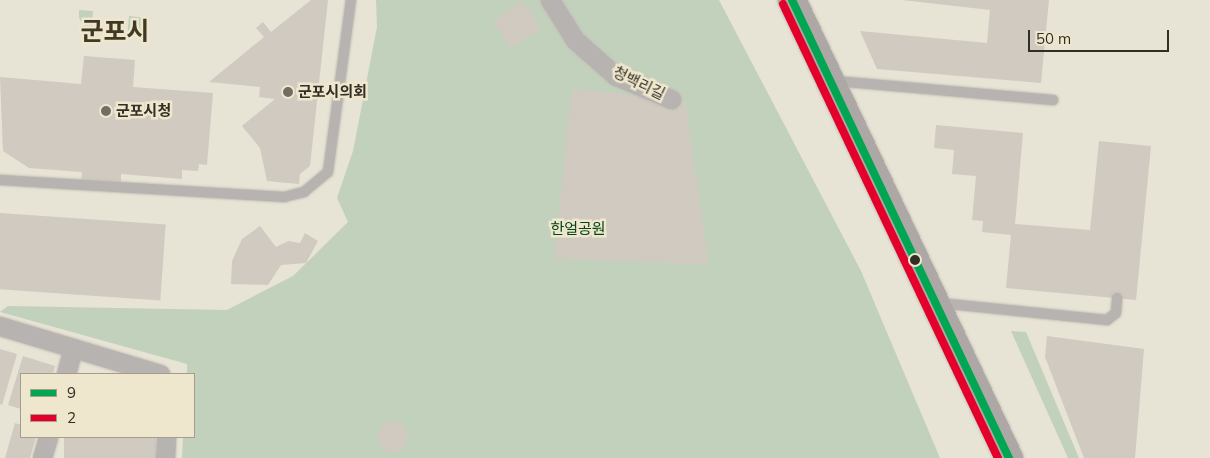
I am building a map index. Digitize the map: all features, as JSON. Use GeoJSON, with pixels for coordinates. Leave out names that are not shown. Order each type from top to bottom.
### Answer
{"type":"FeatureCollection","features":[{"type":"Feature","properties":{"kind":"street","name":"청백리길"},"geometry":{"type":"LineString","coordinates":[[550,0],[575,40],[616,76],[671,98]]}},
{"type":"Feature","properties":{"kind":"street"},"geometry":{"type":"LineString","coordinates":[[792,0],[834,81],[1009,458]]}},
{"type":"Feature","properties":{"kind":"street"},"geometry":{"type":"LineString","coordinates":[[0,326],[157,373]]}},
{"type":"Feature","properties":{"kind":"street"},"geometry":{"type":"LineString","coordinates":[[66,373],[73,348]]}},
{"type":"Feature","properties":{"kind":"street"},"geometry":{"type":"LineString","coordinates":[[42,458],[48,438]]}},
{"type":"Feature","properties":{"kind":"street"},"geometry":{"type":"LineString","coordinates":[[165,458],[166,438]]}},
{"type":"Feature","properties":{"kind":"lane"},"geometry":{"type":"LineString","coordinates":[[0,180],[284,197],[304,192],[328,172],[351,0]]}},
{"type":"Feature","properties":{"kind":"lane"},"geometry":{"type":"LineString","coordinates":[[834,81],[1053,100]]}},
{"type":"Feature","properties":{"kind":"lane"},"geometry":{"type":"LineString","coordinates":[[938,303],[1107,320],[1116,313],[1117,298]]}},
{"type":"Feature","properties":{"kind":"green space","name":"한얼공원"},"geometry":{"type":"Polygon","coordinates":[[[376,0],[719,0],[861,271],[940,458],[182,458],[183,438],[195,438],[195,373],[187,373],[187,364],[0,312],[8,306],[227,310],[293,276],[348,222],[337,198],[353,151],[377,27],[376,0]]]}},
{"type":"Feature","properties":{"kind":"green space"},"geometry":{"type":"Polygon","coordinates":[[[79,10],[93,11],[91,35],[79,18],[79,10]]]}},
{"type":"Feature","properties":{"kind":"green space"},"geometry":{"type":"Polygon","coordinates":[[[129,16],[146,18],[140,31],[127,39],[129,16]]]}},
{"type":"Feature","properties":{"kind":"green space"},"geometry":{"type":"Polygon","coordinates":[[[1011,331],[1026,332],[1079,458],[1068,458],[1011,331]]]}},
{"type":"Feature","properties":{"kind":"building","name":"군포시의회"},"geometry":{"type":"Polygon","coordinates":[[[311,0],[328,0],[310,166],[300,174],[299,184],[267,181],[260,148],[242,126],[275,99],[259,97],[260,87],[209,82],[264,37],[256,28],[263,22],[271,32],[311,0]]]}},
{"type":"Feature","properties":{"kind":"building"},"geometry":{"type":"Polygon","coordinates":[[[902,0],[1049,0],[1041,83],[877,69],[860,31],[987,43],[990,10],[902,0]]]}},
{"type":"Feature","properties":{"kind":"building"},"geometry":{"type":"Polygon","coordinates":[[[523,1],[541,29],[511,48],[493,21],[523,1]]]}},
{"type":"Feature","properties":{"kind":"building","name":"군포시청"},"geometry":{"type":"Polygon","coordinates":[[[84,56],[135,60],[133,87],[213,93],[207,165],[199,164],[198,171],[182,170],[182,179],[121,174],[121,184],[81,181],[82,172],[29,168],[3,151],[0,77],[81,84],[84,56]]]}},
{"type":"Feature","properties":{"kind":"building"},"geometry":{"type":"Polygon","coordinates":[[[572,89],[685,100],[709,265],[554,258],[572,89]]]}},
{"type":"Feature","properties":{"kind":"building"},"geometry":{"type":"Polygon","coordinates":[[[936,125],[1023,133],[1015,224],[1090,230],[1099,141],[1151,146],[1136,300],[1006,288],[1011,235],[982,232],[983,221],[972,220],[976,176],[952,174],[954,150],[934,148],[936,125]]]}},
{"type":"Feature","properties":{"kind":"building"},"geometry":{"type":"Polygon","coordinates":[[[0,213],[166,225],[160,300],[0,289],[0,213]]]}},
{"type":"Feature","properties":{"kind":"building"},"geometry":{"type":"Polygon","coordinates":[[[260,226],[276,247],[288,241],[300,243],[305,233],[318,241],[306,263],[281,265],[268,285],[231,284],[232,261],[242,239],[260,226]]]}},
{"type":"Feature","properties":{"kind":"building"},"geometry":{"type":"Polygon","coordinates":[[[1047,336],[1144,349],[1135,458],[1084,458],[1045,357],[1047,336]]]}},
{"type":"Feature","properties":{"kind":"building"},"geometry":{"type":"Polygon","coordinates":[[[0,349],[17,354],[2,405],[0,404],[0,349]]]}},
{"type":"Feature","properties":{"kind":"building"},"geometry":{"type":"Polygon","coordinates":[[[23,356],[55,366],[53,373],[20,373],[20,409],[8,405],[23,356]]]}},
{"type":"Feature","properties":{"kind":"building"},"geometry":{"type":"Polygon","coordinates":[[[393,422],[399,423],[407,431],[407,443],[399,451],[393,452],[387,451],[379,443],[378,437],[379,431],[387,423],[393,422]]]}},
{"type":"Feature","properties":{"kind":"building"},"geometry":{"type":"Polygon","coordinates":[[[15,423],[20,425],[20,438],[36,438],[30,458],[5,458],[15,423]]]}},
{"type":"Feature","properties":{"kind":"building"},"geometry":{"type":"Polygon","coordinates":[[[64,438],[156,438],[156,458],[64,458],[64,438]]]}},
{"type":"Feature","properties":{"kind":"transit line","name":"9"},"geometry":{"type":"LineString","coordinates":[[792,0],[1009,458]]}},
{"type":"Feature","properties":{"kind":"transit line","name":"2"},"geometry":{"type":"LineString","coordinates":[[783,4],[998,458]]}},
{"type":"Feature","properties":{"kind":"place","name":"군포시의회"},"geometry":{"type":"Point","coordinates":[288,92]}},
{"type":"Feature","properties":{"kind":"place","name":"군포시청"},"geometry":{"type":"Point","coordinates":[106,111]}},
{"type":"Feature","properties":{"kind":"district","name":"군포시"},"geometry":{"type":"Point","coordinates":[115,31]}}]}
